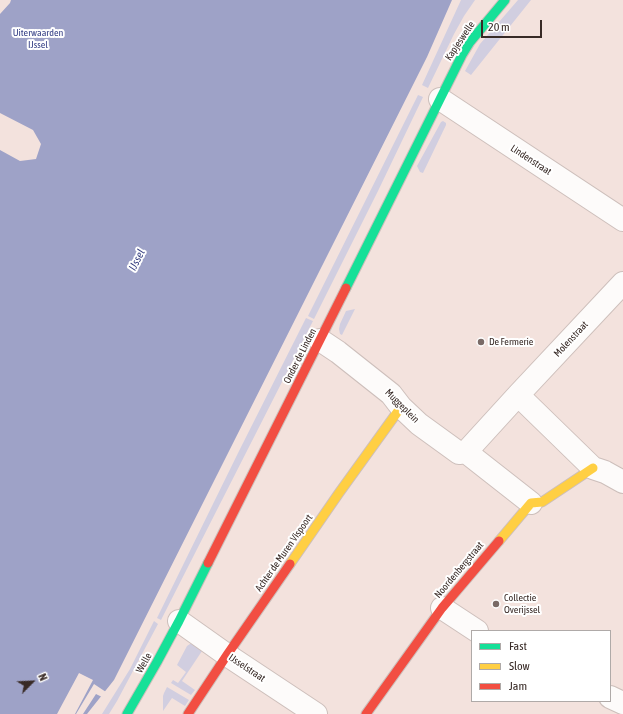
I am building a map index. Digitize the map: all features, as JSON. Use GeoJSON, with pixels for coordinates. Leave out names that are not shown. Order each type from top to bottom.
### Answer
{"type":"FeatureCollection","features":[{"type":"Feature","properties":{"kind":"street","name":"Kapjeswelle"},"geometry":{"type":"LineString","coordinates":[[440,99],[470,42],[506,0]]}},
{"type":"Feature","properties":{"kind":"street","name":"Lindenstraat"},"geometry":{"type":"LineString","coordinates":[[440,99],[623,220]]}},
{"type":"Feature","properties":{"kind":"street","name":"Onder de Linden"},"geometry":{"type":"LineString","coordinates":[[179,621],[440,99]]}},
{"type":"Feature","properties":{"kind":"street","name":"Molenstraat"},"geometry":{"type":"LineString","coordinates":[[518,395],[623,283]]}},
{"type":"Feature","properties":{"kind":"street","name":"Muggeplein"},"geometry":{"type":"LineString","coordinates":[[320,340],[338,352],[391,394],[419,424],[458,453],[466,452],[531,503]]}},
{"type":"Feature","properties":{"kind":"street"},"geometry":{"type":"LineString","coordinates":[[466,452],[518,395],[594,468],[623,482]]}},
{"type":"Feature","properties":{"kind":"street","name":"Achter de Muren Vispoort"},"geometry":{"type":"LineString","coordinates":[[188,714],[339,492],[402,407]]}},
{"type":"Feature","properties":{"kind":"street"},"geometry":{"type":"LineString","coordinates":[[531,503],[542,502],[594,468]]}},
{"type":"Feature","properties":{"kind":"street","name":"Noordenbergstraat"},"geometry":{"type":"LineString","coordinates":[[366,714],[442,608],[531,503]]}},
{"type":"Feature","properties":{"kind":"street"},"geometry":{"type":"LineString","coordinates":[[442,608],[475,630]]}},
{"type":"Feature","properties":{"kind":"street","name":"IJsselstraat"},"geometry":{"type":"LineString","coordinates":[[179,621],[316,714]]}},
{"type":"Feature","properties":{"kind":"street","name":"Welle"},"geometry":{"type":"LineString","coordinates":[[127,714],[179,621]]}},
{"type":"Feature","properties":{"kind":"street"},"geometry":{"type":"LineString","coordinates":[[611,697],[623,703]]}},
{"type":"Feature","properties":{"kind":"shaded area"},"geometry":{"type":"Polygon","coordinates":[[[461,0],[475,0],[454,34],[428,88],[422,85],[461,0]]]}},
{"type":"Feature","properties":{"kind":"shaded area"},"geometry":{"type":"Polygon","coordinates":[[[518,0],[531,0],[471,75],[465,71],[480,44],[518,0]]]}},
{"type":"Feature","properties":{"kind":"shaded area"},"geometry":{"type":"Polygon","coordinates":[[[418,95],[423,97],[314,319],[308,316],[418,95]]]}},
{"type":"Feature","properties":{"kind":"shaded area"},"geometry":{"type":"Polygon","coordinates":[[[443,121],[446,125],[423,173],[420,172],[417,166],[441,122],[443,121]]]}},
{"type":"Feature","properties":{"kind":"shaded area"},"geometry":{"type":"Polygon","coordinates":[[[355,309],[342,335],[340,334],[340,324],[346,311],[355,309]]]}},
{"type":"Feature","properties":{"kind":"shaded area"},"geometry":{"type":"Polygon","coordinates":[[[306,318],[313,321],[161,620],[157,618],[306,318]]]}},
{"type":"Feature","properties":{"kind":"shaded area"},"geometry":{"type":"Polygon","coordinates":[[[154,621],[158,624],[117,701],[109,714],[102,714],[130,669],[154,621]]]}},
{"type":"Feature","properties":{"kind":"shaded area"},"geometry":{"type":"Polygon","coordinates":[[[193,644],[202,651],[182,681],[195,690],[191,695],[171,683],[173,680],[178,683],[186,672],[177,665],[187,646],[193,644]]]}},
{"type":"Feature","properties":{"kind":"shaded area"},"geometry":{"type":"Polygon","coordinates":[[[167,687],[189,700],[185,706],[172,698],[163,711],[163,696],[167,687]]]}},
{"type":"Feature","properties":{"kind":"water","name":"IJssel"},"geometry":{"type":"Polygon","coordinates":[[[11,0],[452,0],[427,57],[114,680],[87,714],[0,714],[0,150],[20,161],[36,159],[41,144],[33,130],[0,113],[0,14],[11,0]]]}},
{"type":"Feature","properties":{"kind":"pier"},"geometry":{"type":"Polygon","coordinates":[[[79,673],[93,680],[75,714],[57,714],[79,673]]]}},
{"type":"Feature","properties":{"kind":"pier"},"geometry":{"type":"Polygon","coordinates":[[[94,684],[106,692],[102,697],[96,694],[83,714],[76,714],[94,684]]]}},
{"type":"Feature","properties":{"kind":"traffic: fast"},"geometry":{"type":"LineString","coordinates":[[346,288],[462,55],[470,42],[505,0]]}},
{"type":"Feature","properties":{"kind":"traffic: fast"},"geometry":{"type":"LineString","coordinates":[[127,714],[179,621],[208,563]]}},
{"type":"Feature","properties":{"kind":"traffic: slow"},"geometry":{"type":"LineString","coordinates":[[290,564],[401,407]]}},
{"type":"Feature","properties":{"kind":"traffic: slow"},"geometry":{"type":"LineString","coordinates":[[499,541],[531,503],[542,502],[593,468]]}},
{"type":"Feature","properties":{"kind":"traffic: jam"},"geometry":{"type":"LineString","coordinates":[[208,563],[346,288]]}},
{"type":"Feature","properties":{"kind":"traffic: jam"},"geometry":{"type":"LineString","coordinates":[[366,714],[442,608],[499,541]]}},
{"type":"Feature","properties":{"kind":"traffic: jam"},"geometry":{"type":"LineString","coordinates":[[188,714],[290,564]]}},
{"type":"Feature","properties":{"kind":"place","name":"De Fermerie"},"geometry":{"type":"Point","coordinates":[481,342]}},
{"type":"Feature","properties":{"kind":"place","name":"Collectie Overijssel"},"geometry":{"type":"Point","coordinates":[496,604]}},
{"type":"Feature","properties":{"kind":"park label","name":"Uiterwaarden IJssel"},"geometry":{"type":"Point","coordinates":[38,38]}}]}
